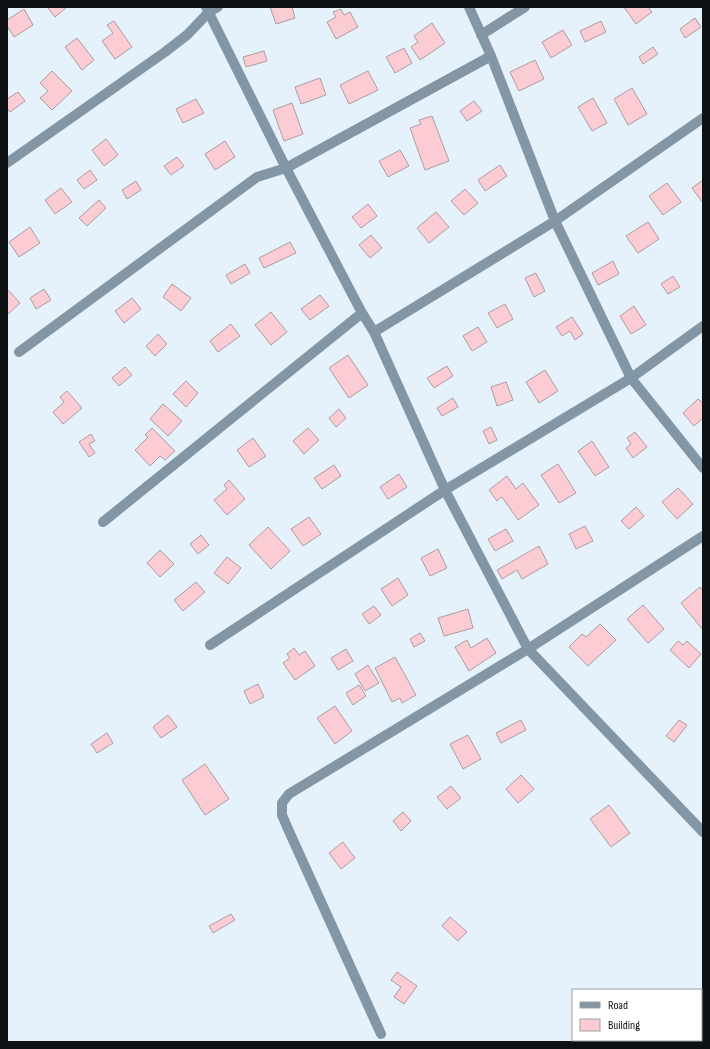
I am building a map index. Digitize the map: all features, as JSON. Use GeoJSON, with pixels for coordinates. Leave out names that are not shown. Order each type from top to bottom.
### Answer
{"type":"FeatureCollection","features":[{"type":"Feature","properties":{"kind":"street"},"geometry":{"type":"LineString","coordinates":[[469,7],[491,56],[555,221],[631,378],[703,468]]}},
{"type":"Feature","properties":{"kind":"street"},"geometry":{"type":"LineString","coordinates":[[481,35],[525,7]]}},
{"type":"Feature","properties":{"kind":"street"},"geometry":{"type":"LineString","coordinates":[[7,163],[165,52],[187,34],[211,9],[286,168],[362,313],[374,332],[445,490],[528,649],[703,832]]}},
{"type":"Feature","properties":{"kind":"street"},"geometry":{"type":"LineString","coordinates":[[19,352],[232,194],[257,178],[286,168],[491,56]]}},
{"type":"Feature","properties":{"kind":"street"},"geometry":{"type":"LineString","coordinates":[[374,332],[555,221],[703,118]]}},
{"type":"Feature","properties":{"kind":"street"},"geometry":{"type":"LineString","coordinates":[[103,522],[362,313]]}},
{"type":"Feature","properties":{"kind":"street"},"geometry":{"type":"LineString","coordinates":[[210,645],[445,490],[631,378],[703,326]]}},
{"type":"Feature","properties":{"kind":"street"},"geometry":{"type":"LineString","coordinates":[[381,1034],[282,816],[282,803],[288,794],[528,649],[703,536]]}},
{"type":"Feature","properties":{"kind":"building"},"geometry":{"type":"Polygon","coordinates":[[[47,7],[67,7],[55,17],[47,7]]]}},
{"type":"Feature","properties":{"kind":"building"},"geometry":{"type":"Polygon","coordinates":[[[270,7],[292,7],[295,18],[276,24],[270,7]]]}},
{"type":"Feature","properties":{"kind":"building"},"geometry":{"type":"Polygon","coordinates":[[[624,7],[648,7],[652,12],[636,24],[624,7]]]}},
{"type":"Feature","properties":{"kind":"building"},"geometry":{"type":"Polygon","coordinates":[[[24,9],[33,25],[14,37],[7,26],[7,20],[24,9]]]}},
{"type":"Feature","properties":{"kind":"building"},"geometry":{"type":"Polygon","coordinates":[[[341,9],[344,15],[350,12],[358,27],[336,39],[327,22],[336,17],[333,12],[341,9]]]}},
{"type":"Feature","properties":{"kind":"building"},"geometry":{"type":"Polygon","coordinates":[[[695,18],[701,27],[685,38],[680,29],[695,18]]]}},
{"type":"Feature","properties":{"kind":"building"},"geometry":{"type":"Polygon","coordinates":[[[114,21],[132,47],[115,59],[102,41],[113,33],[107,25],[114,21]]]}},
{"type":"Feature","properties":{"kind":"building"},"geometry":{"type":"Polygon","coordinates":[[[601,21],[606,32],[585,42],[580,31],[601,21]]]}},
{"type":"Feature","properties":{"kind":"building"},"geometry":{"type":"Polygon","coordinates":[[[432,23],[445,43],[420,60],[411,47],[418,42],[414,36],[432,23]]]}},
{"type":"Feature","properties":{"kind":"building"},"geometry":{"type":"Polygon","coordinates":[[[563,30],[572,45],[551,58],[542,42],[563,30]]]}},
{"type":"Feature","properties":{"kind":"building"},"geometry":{"type":"Polygon","coordinates":[[[77,38],[94,60],[82,70],[65,47],[77,38]]]}},
{"type":"Feature","properties":{"kind":"building"},"geometry":{"type":"Polygon","coordinates":[[[653,47],[658,54],[643,64],[639,57],[653,47]]]}},
{"type":"Feature","properties":{"kind":"building"},"geometry":{"type":"Polygon","coordinates":[[[404,48],[412,63],[395,73],[386,57],[404,48]]]}},
{"type":"Feature","properties":{"kind":"building"},"geometry":{"type":"Polygon","coordinates":[[[264,51],[267,61],[246,67],[243,57],[264,51]]]}},
{"type":"Feature","properties":{"kind":"building"},"geometry":{"type":"Polygon","coordinates":[[[535,60],[544,79],[519,91],[510,72],[535,60]]]}},
{"type":"Feature","properties":{"kind":"building"},"geometry":{"type":"Polygon","coordinates":[[[52,71],[72,91],[52,110],[40,98],[48,91],[40,83],[52,71]]]}},
{"type":"Feature","properties":{"kind":"building"},"geometry":{"type":"Polygon","coordinates":[[[368,71],[378,90],[349,104],[340,85],[368,71]]]}},
{"type":"Feature","properties":{"kind":"building"},"geometry":{"type":"Polygon","coordinates":[[[320,78],[326,95],[301,104],[295,87],[320,78]]]}},
{"type":"Feature","properties":{"kind":"building"},"geometry":{"type":"Polygon","coordinates":[[[632,88],[647,114],[628,125],[614,99],[632,88]]]}},
{"type":"Feature","properties":{"kind":"building"},"geometry":{"type":"Polygon","coordinates":[[[18,92],[25,101],[10,112],[7,108],[7,99],[18,92]]]}},
{"type":"Feature","properties":{"kind":"building"},"geometry":{"type":"Polygon","coordinates":[[[593,98],[607,123],[592,131],[578,107],[593,98]]]}},
{"type":"Feature","properties":{"kind":"building"},"geometry":{"type":"Polygon","coordinates":[[[196,99],[204,113],[183,123],[176,109],[196,99]]]}},
{"type":"Feature","properties":{"kind":"building"},"geometry":{"type":"Polygon","coordinates":[[[474,101],[482,111],[467,121],[460,111],[474,101]]]}},
{"type":"Feature","properties":{"kind":"building"},"geometry":{"type":"Polygon","coordinates":[[[292,103],[303,134],[284,141],[273,110],[292,103]]]}},
{"type":"Feature","properties":{"kind":"building"},"geometry":{"type":"Polygon","coordinates":[[[432,116],[449,161],[425,170],[410,128],[421,124],[419,120],[432,116]]]}},
{"type":"Feature","properties":{"kind":"building"},"geometry":{"type":"Polygon","coordinates":[[[106,139],[118,155],[104,166],[92,150],[106,139]]]}},
{"type":"Feature","properties":{"kind":"building"},"geometry":{"type":"Polygon","coordinates":[[[225,141],[235,157],[215,170],[205,154],[225,141]]]}},
{"type":"Feature","properties":{"kind":"building"},"geometry":{"type":"Polygon","coordinates":[[[400,150],[409,166],[388,177],[379,161],[400,150]]]}},
{"type":"Feature","properties":{"kind":"building"},"geometry":{"type":"Polygon","coordinates":[[[177,157],[184,166],[171,175],[164,166],[177,157]]]}},
{"type":"Feature","properties":{"kind":"building"},"geometry":{"type":"Polygon","coordinates":[[[500,165],[507,176],[485,191],[478,180],[500,165]]]}},
{"type":"Feature","properties":{"kind":"building"},"geometry":{"type":"Polygon","coordinates":[[[90,170],[97,180],[84,189],[77,180],[90,170]]]}},
{"type":"Feature","properties":{"kind":"building"},"geometry":{"type":"Polygon","coordinates":[[[703,180],[703,203],[692,188],[703,180]]]}},
{"type":"Feature","properties":{"kind":"building"},"geometry":{"type":"Polygon","coordinates":[[[136,181],[141,190],[127,199],[122,190],[136,181]]]}},
{"type":"Feature","properties":{"kind":"building"},"geometry":{"type":"Polygon","coordinates":[[[667,183],[681,202],[663,215],[649,196],[667,183]]]}},
{"type":"Feature","properties":{"kind":"building"},"geometry":{"type":"Polygon","coordinates":[[[61,188],[72,202],[55,214],[45,200],[61,188]]]}},
{"type":"Feature","properties":{"kind":"building"},"geometry":{"type":"Polygon","coordinates":[[[465,189],[478,203],[464,215],[451,201],[465,189]]]}},
{"type":"Feature","properties":{"kind":"building"},"geometry":{"type":"Polygon","coordinates":[[[99,200],[106,208],[87,226],[79,218],[99,200]]]}},
{"type":"Feature","properties":{"kind":"building"},"geometry":{"type":"Polygon","coordinates":[[[368,204],[377,216],[361,228],[352,217],[368,204]]]}},
{"type":"Feature","properties":{"kind":"building"},"geometry":{"type":"Polygon","coordinates":[[[436,212],[449,227],[429,243],[417,228],[436,212]]]}},
{"type":"Feature","properties":{"kind":"building"},"geometry":{"type":"Polygon","coordinates":[[[648,222],[659,239],[638,253],[626,236],[648,222]]]}},
{"type":"Feature","properties":{"kind":"building"},"geometry":{"type":"Polygon","coordinates":[[[30,227],[40,243],[19,257],[9,242],[30,227]]]}},
{"type":"Feature","properties":{"kind":"building"},"geometry":{"type":"Polygon","coordinates":[[[371,235],[382,248],[370,258],[359,245],[371,235]]]}},
{"type":"Feature","properties":{"kind":"building"},"geometry":{"type":"Polygon","coordinates":[[[290,242],[296,253],[264,268],[259,258],[290,242]]]}},
{"type":"Feature","properties":{"kind":"building"},"geometry":{"type":"Polygon","coordinates":[[[613,261],[619,274],[598,285],[592,273],[613,261]]]}},
{"type":"Feature","properties":{"kind":"building"},"geometry":{"type":"Polygon","coordinates":[[[245,264],[250,273],[231,284],[226,275],[245,264]]]}},
{"type":"Feature","properties":{"kind":"building"},"geometry":{"type":"Polygon","coordinates":[[[536,273],[545,291],[534,297],[525,278],[536,273]]]}},
{"type":"Feature","properties":{"kind":"building"},"geometry":{"type":"Polygon","coordinates":[[[673,276],[680,287],[668,294],[661,284],[673,276]]]}},
{"type":"Feature","properties":{"kind":"building"},"geometry":{"type":"Polygon","coordinates":[[[172,284],[191,298],[181,311],[163,297],[172,284]]]}},
{"type":"Feature","properties":{"kind":"building"},"geometry":{"type":"Polygon","coordinates":[[[7,289],[20,303],[7,315],[7,289]]]}},
{"type":"Feature","properties":{"kind":"building"},"geometry":{"type":"Polygon","coordinates":[[[44,289],[51,300],[36,309],[30,298],[44,289]]]}},
{"type":"Feature","properties":{"kind":"building"},"geometry":{"type":"Polygon","coordinates":[[[320,295],[329,306],[310,320],[301,309],[320,295]]]}},
{"type":"Feature","properties":{"kind":"building"},"geometry":{"type":"Polygon","coordinates":[[[132,298],[141,309],[124,323],[115,311],[132,298]]]}},
{"type":"Feature","properties":{"kind":"building"},"geometry":{"type":"Polygon","coordinates":[[[505,304],[513,319],[497,328],[488,313],[505,304]]]}},
{"type":"Feature","properties":{"kind":"building"},"geometry":{"type":"Polygon","coordinates":[[[634,306],[646,325],[631,334],[620,316],[634,306]]]}},
{"type":"Feature","properties":{"kind":"building"},"geometry":{"type":"Polygon","coordinates":[[[271,312],[287,332],[271,345],[255,325],[271,312]]]}},
{"type":"Feature","properties":{"kind":"building"},"geometry":{"type":"Polygon","coordinates":[[[572,317],[583,334],[575,340],[570,331],[562,336],[556,327],[572,317]]]}},
{"type":"Feature","properties":{"kind":"building"},"geometry":{"type":"Polygon","coordinates":[[[231,324],[240,336],[218,352],[210,341],[231,324]]]}},
{"type":"Feature","properties":{"kind":"building"},"geometry":{"type":"Polygon","coordinates":[[[478,327],[487,342],[472,351],[463,336],[478,327]]]}},
{"type":"Feature","properties":{"kind":"building"},"geometry":{"type":"Polygon","coordinates":[[[158,334],[167,344],[155,356],[146,346],[158,334]]]}},
{"type":"Feature","properties":{"kind":"building"},"geometry":{"type":"Polygon","coordinates":[[[348,355],[368,385],[349,398],[329,368],[348,355]]]}},
{"type":"Feature","properties":{"kind":"building"},"geometry":{"type":"Polygon","coordinates":[[[447,366],[453,376],[434,388],[427,378],[447,366]]]}},
{"type":"Feature","properties":{"kind":"building"},"geometry":{"type":"Polygon","coordinates":[[[125,367],[132,375],[119,386],[112,378],[125,367]]]}},
{"type":"Feature","properties":{"kind":"building"},"geometry":{"type":"Polygon","coordinates":[[[545,370],[558,391],[539,403],[526,382],[545,370]]]}},
{"type":"Feature","properties":{"kind":"building"},"geometry":{"type":"Polygon","coordinates":[[[186,381],[198,393],[186,407],[173,394],[186,381]]]}},
{"type":"Feature","properties":{"kind":"building"},"geometry":{"type":"Polygon","coordinates":[[[506,382],[513,400],[497,406],[491,387],[506,382]]]}},
{"type":"Feature","properties":{"kind":"building"},"geometry":{"type":"Polygon","coordinates":[[[67,391],[82,408],[63,424],[53,412],[64,402],[60,397],[67,391]]]}},
{"type":"Feature","properties":{"kind":"building"},"geometry":{"type":"Polygon","coordinates":[[[453,398],[458,407],[442,416],[437,408],[453,398]]]}},
{"type":"Feature","properties":{"kind":"building"},"geometry":{"type":"Polygon","coordinates":[[[698,399],[703,403],[703,418],[694,426],[683,413],[698,399]]]}},
{"type":"Feature","properties":{"kind":"building"},"geometry":{"type":"Polygon","coordinates":[[[163,404],[182,421],[168,436],[150,419],[163,404]]]}},
{"type":"Feature","properties":{"kind":"building"},"geometry":{"type":"Polygon","coordinates":[[[339,409],[346,418],[336,427],[329,418],[339,409]]]}},
{"type":"Feature","properties":{"kind":"building"},"geometry":{"type":"Polygon","coordinates":[[[491,427],[497,440],[489,444],[483,431],[491,427]]]}},
{"type":"Feature","properties":{"kind":"building"},"geometry":{"type":"Polygon","coordinates":[[[152,428],[175,451],[165,460],[160,456],[150,466],[135,450],[148,437],[145,435],[152,428]]]}},
{"type":"Feature","properties":{"kind":"building"},"geometry":{"type":"Polygon","coordinates":[[[308,428],[319,440],[304,454],[293,441],[308,428]]]}},
{"type":"Feature","properties":{"kind":"building"},"geometry":{"type":"Polygon","coordinates":[[[635,432],[647,447],[633,458],[626,448],[631,444],[627,438],[635,432]]]}},
{"type":"Feature","properties":{"kind":"building"},"geometry":{"type":"Polygon","coordinates":[[[91,434],[95,441],[89,444],[95,453],[89,457],[79,442],[91,434]]]}},
{"type":"Feature","properties":{"kind":"building"},"geometry":{"type":"Polygon","coordinates":[[[253,438],[266,456],[249,467],[237,450],[253,438]]]}},
{"type":"Feature","properties":{"kind":"building"},"geometry":{"type":"Polygon","coordinates":[[[592,441],[609,467],[595,476],[578,451],[592,441]]]}},
{"type":"Feature","properties":{"kind":"building"},"geometry":{"type":"Polygon","coordinates":[[[558,464],[576,493],[559,503],[541,475],[558,464]]]}},
{"type":"Feature","properties":{"kind":"building"},"geometry":{"type":"Polygon","coordinates":[[[334,465],[341,476],[322,489],[314,478],[334,465]]]}},
{"type":"Feature","properties":{"kind":"building"},"geometry":{"type":"Polygon","coordinates":[[[399,474],[407,487],[388,499],[380,487],[399,474]]]}},
{"type":"Feature","properties":{"kind":"building"},"geometry":{"type":"Polygon","coordinates":[[[507,476],[516,489],[523,483],[539,505],[518,520],[502,497],[497,501],[489,490],[507,476]]]}},
{"type":"Feature","properties":{"kind":"building"},"geometry":{"type":"Polygon","coordinates":[[[229,480],[245,499],[227,515],[214,500],[227,489],[224,485],[229,480]]]}},
{"type":"Feature","properties":{"kind":"building"},"geometry":{"type":"Polygon","coordinates":[[[678,488],[693,504],[677,519],[662,502],[678,488]]]}},
{"type":"Feature","properties":{"kind":"building"},"geometry":{"type":"Polygon","coordinates":[[[636,507],[644,516],[629,529],[621,521],[636,507]]]}},
{"type":"Feature","properties":{"kind":"building"},"geometry":{"type":"Polygon","coordinates":[[[309,517],[321,534],[303,546],[291,529],[309,517]]]}},
{"type":"Feature","properties":{"kind":"building"},"geometry":{"type":"Polygon","coordinates":[[[585,526],[593,541],[576,549],[569,534],[585,526]]]}},
{"type":"Feature","properties":{"kind":"building"},"geometry":{"type":"Polygon","coordinates":[[[268,527],[290,551],[271,569],[249,545],[268,527]]]}},
{"type":"Feature","properties":{"kind":"building"},"geometry":{"type":"Polygon","coordinates":[[[506,529],[513,541],[495,551],[488,539],[506,529]]]}},
{"type":"Feature","properties":{"kind":"building"},"geometry":{"type":"Polygon","coordinates":[[[201,535],[209,545],[198,554],[190,544],[201,535]]]}},
{"type":"Feature","properties":{"kind":"building"},"geometry":{"type":"Polygon","coordinates":[[[539,546],[548,564],[522,579],[517,570],[502,579],[497,570],[539,546]]]}},
{"type":"Feature","properties":{"kind":"building"},"geometry":{"type":"Polygon","coordinates":[[[438,549],[447,568],[430,576],[421,558],[438,549]]]}},
{"type":"Feature","properties":{"kind":"building"},"geometry":{"type":"Polygon","coordinates":[[[160,550],[174,564],[160,577],[147,563],[160,550]]]}},
{"type":"Feature","properties":{"kind":"building"},"geometry":{"type":"Polygon","coordinates":[[[227,557],[241,568],[228,584],[214,573],[227,557]]]}},
{"type":"Feature","properties":{"kind":"building"},"geometry":{"type":"Polygon","coordinates":[[[398,578],[408,595],[392,606],[381,589],[398,578]]]}},
{"type":"Feature","properties":{"kind":"building"},"geometry":{"type":"Polygon","coordinates":[[[196,582],[205,592],[183,611],[174,600],[196,582]]]}},
{"type":"Feature","properties":{"kind":"building"},"geometry":{"type":"Polygon","coordinates":[[[700,587],[703,591],[703,630],[681,603],[700,587]]]}},
{"type":"Feature","properties":{"kind":"building"},"geometry":{"type":"Polygon","coordinates":[[[643,605],[664,629],[648,643],[627,619],[643,605]]]}},
{"type":"Feature","properties":{"kind":"building"},"geometry":{"type":"Polygon","coordinates":[[[374,606],[381,615],[369,624],[362,614],[374,606]]]}},
{"type":"Feature","properties":{"kind":"building"},"geometry":{"type":"Polygon","coordinates":[[[468,609],[473,628],[444,636],[438,618],[468,609]]]}},
{"type":"Feature","properties":{"kind":"building"},"geometry":{"type":"Polygon","coordinates":[[[600,624],[616,640],[588,666],[569,647],[582,634],[586,637],[600,624]]]}},
{"type":"Feature","properties":{"kind":"building"},"geometry":{"type":"Polygon","coordinates":[[[420,633],[425,641],[414,647],[410,639],[420,633]]]}},
{"type":"Feature","properties":{"kind":"building"},"geometry":{"type":"Polygon","coordinates":[[[487,638],[496,653],[469,671],[455,647],[467,640],[471,648],[487,638]]]}},
{"type":"Feature","properties":{"kind":"building"},"geometry":{"type":"Polygon","coordinates":[[[678,641],[683,645],[687,641],[701,654],[689,668],[670,650],[678,641]]]}},
{"type":"Feature","properties":{"kind":"building"},"geometry":{"type":"Polygon","coordinates":[[[294,648],[299,655],[305,651],[315,666],[295,680],[283,663],[290,658],[287,654],[294,648]]]}},
{"type":"Feature","properties":{"kind":"building"},"geometry":{"type":"Polygon","coordinates":[[[346,649],[353,661],[338,670],[331,658],[346,649]]]}},
{"type":"Feature","properties":{"kind":"building"},"geometry":{"type":"Polygon","coordinates":[[[395,657],[416,695],[402,703],[400,698],[392,702],[375,668],[395,657]]]}},
{"type":"Feature","properties":{"kind":"building"},"geometry":{"type":"Polygon","coordinates":[[[368,665],[379,683],[365,691],[355,674],[368,665]]]}},
{"type":"Feature","properties":{"kind":"building"},"geometry":{"type":"Polygon","coordinates":[[[258,684],[264,697],[250,704],[244,691],[258,684]]]}},
{"type":"Feature","properties":{"kind":"building"},"geometry":{"type":"Polygon","coordinates":[[[359,685],[366,696],[353,705],[346,693],[359,685]]]}},
{"type":"Feature","properties":{"kind":"building"},"geometry":{"type":"Polygon","coordinates":[[[335,706],[352,731],[335,744],[317,718],[335,706]]]}},
{"type":"Feature","properties":{"kind":"building"},"geometry":{"type":"Polygon","coordinates":[[[168,715],[177,727],[161,738],[153,727],[168,715]]]}},
{"type":"Feature","properties":{"kind":"building"},"geometry":{"type":"Polygon","coordinates":[[[521,720],[526,730],[501,743],[496,733],[521,720]]]}},
{"type":"Feature","properties":{"kind":"building"},"geometry":{"type":"Polygon","coordinates":[[[679,720],[687,725],[674,742],[666,736],[679,720]]]}},
{"type":"Feature","properties":{"kind":"building"},"geometry":{"type":"Polygon","coordinates":[[[107,733],[113,743],[97,753],[91,744],[107,733]]]}},
{"type":"Feature","properties":{"kind":"building"},"geometry":{"type":"Polygon","coordinates":[[[468,735],[481,759],[463,769],[450,744],[468,735]]]}},
{"type":"Feature","properties":{"kind":"building"},"geometry":{"type":"Polygon","coordinates":[[[205,764],[229,799],[205,815],[182,780],[205,764]]]}},
{"type":"Feature","properties":{"kind":"building"},"geometry":{"type":"Polygon","coordinates":[[[521,775],[534,789],[518,803],[506,789],[521,775]]]}},
{"type":"Feature","properties":{"kind":"building"},"geometry":{"type":"Polygon","coordinates":[[[451,786],[461,798],[447,809],[437,797],[451,786]]]}},
{"type":"Feature","properties":{"kind":"building"},"geometry":{"type":"Polygon","coordinates":[[[609,805],[630,833],[611,847],[590,819],[609,805]]]}},
{"type":"Feature","properties":{"kind":"building"},"geometry":{"type":"Polygon","coordinates":[[[403,812],[411,821],[401,831],[393,821],[403,812]]]}},
{"type":"Feature","properties":{"kind":"building"},"geometry":{"type":"Polygon","coordinates":[[[343,842],[355,858],[341,869],[329,853],[343,842]]]}},
{"type":"Feature","properties":{"kind":"building"},"geometry":{"type":"Polygon","coordinates":[[[231,914],[235,920],[213,933],[209,926],[231,914]]]}},
{"type":"Feature","properties":{"kind":"building"},"geometry":{"type":"Polygon","coordinates":[[[450,917],[467,932],[458,941],[442,926],[450,917]]]}},
{"type":"Feature","properties":{"kind":"building"},"geometry":{"type":"Polygon","coordinates":[[[397,972],[417,986],[404,1004],[394,997],[401,987],[391,980],[397,972]]]}}]}
